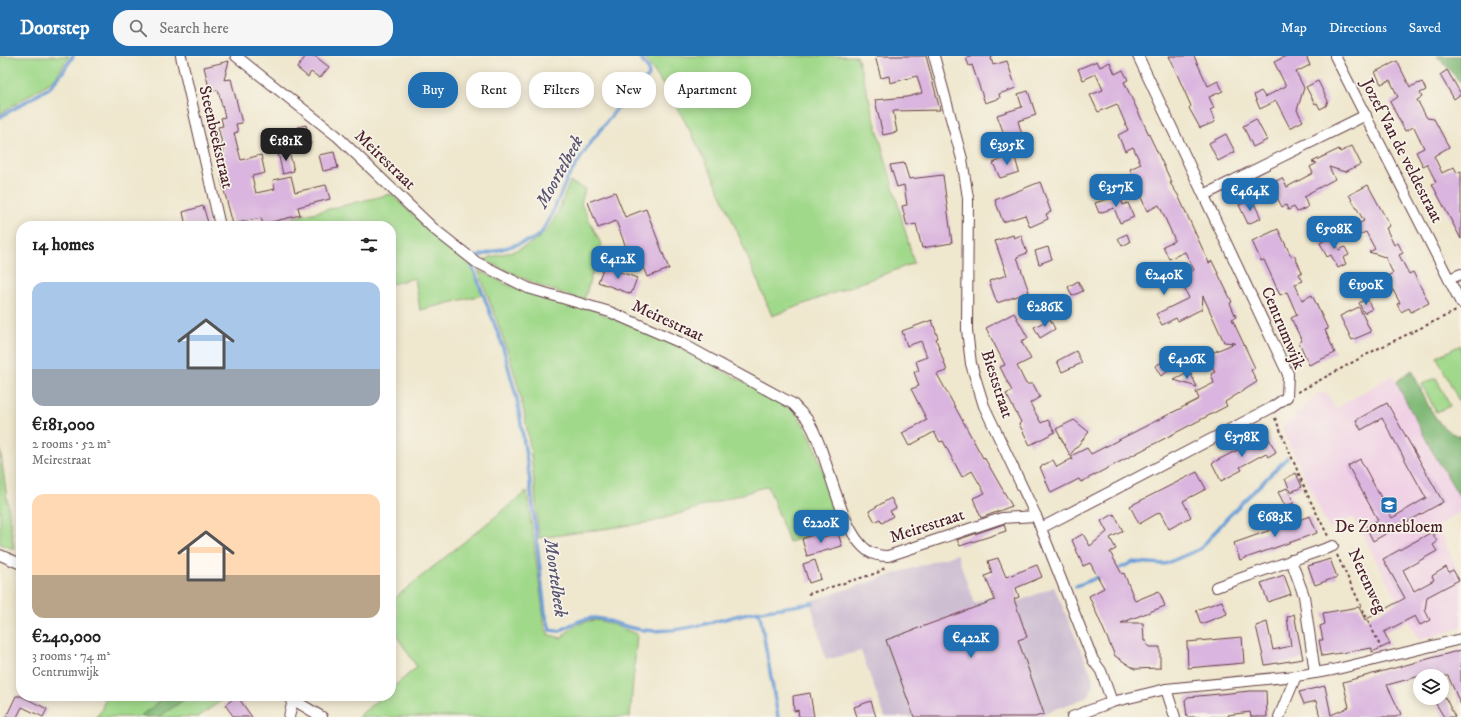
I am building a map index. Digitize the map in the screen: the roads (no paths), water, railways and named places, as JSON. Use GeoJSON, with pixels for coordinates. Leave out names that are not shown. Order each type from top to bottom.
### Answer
{"type":"FeatureCollection","features":[{"type":"Feature","properties":{"kind":"street","name":"Steenbeekstraat"},"geometry":{"type":"LineString","coordinates":[[181,56],[219,221]]}},
{"type":"Feature","properties":{"kind":"street","name":"Meirestraat"},"geometry":{"type":"LineString","coordinates":[[236,56],[338,136],[434,229],[476,262],[528,288],[610,312],[679,342],[793,404],[807,420],[820,449],[851,532],[868,551],[879,556],[888,556],[1002,518],[1036,516]]}},
{"type":"Feature","properties":{"kind":"street","name":"Bieststraat"},"geometry":{"type":"LineString","coordinates":[[934,56],[962,159],[968,198],[967,330],[971,364],[984,406],[1036,516],[1093,660],[1101,671],[1112,702]]}},
{"type":"Feature","properties":{"kind":"street","name":"Centrumwijk"},"geometry":{"type":"LineString","coordinates":[[1041,528],[1271,408],[1287,397],[1288,374],[1138,56]]}},
{"type":"Feature","properties":{"kind":"street","name":"Jozef Van de veldestraat"},"geometry":{"type":"LineString","coordinates":[[1335,56],[1461,303]]}},
{"type":"Feature","properties":{"kind":"street"},"geometry":{"type":"LineString","coordinates":[[1204,195],[1366,115]]}},
{"type":"Feature","properties":{"kind":"street"},"geometry":{"type":"LineString","coordinates":[[1449,279],[1461,274]]}},
{"type":"Feature","properties":{"kind":"street"},"geometry":{"type":"LineString","coordinates":[[1216,587],[1332,546]]}},
{"type":"Feature","properties":{"kind":"street"},"geometry":{"type":"LineString","coordinates":[[0,555],[16,562]]}},
{"type":"Feature","properties":{"kind":"street"},"geometry":{"type":"LineString","coordinates":[[1291,560],[1304,596],[1315,673]]}},
{"type":"Feature","properties":{"kind":"street"},"geometry":{"type":"LineString","coordinates":[[1072,717],[1112,702],[1166,689],[1315,673],[1386,658],[1461,639]]}},
{"type":"Feature","properties":{"kind":"street"},"geometry":{"type":"LineString","coordinates":[[1279,717],[1296,676]]}},
{"type":"Feature","properties":{"kind":"street"},"geometry":{"type":"LineString","coordinates":[[1166,689],[1175,717]]}},
{"type":"Feature","properties":{"kind":"street"},"geometry":{"type":"LineString","coordinates":[[289,717],[290,701]]}},
{"type":"Feature","properties":{"kind":"street"},"geometry":{"type":"LineString","coordinates":[[295,701],[322,717]]}},
{"type":"Feature","properties":{"kind":"waterway","name":"Moortelbeek"},"geometry":{"type":"LineString","coordinates":[[0,117],[49,88],[62,73],[73,56]]}},
{"type":"Feature","properties":{"kind":"waterway","name":"Moortelbeek"},"geometry":{"type":"LineString","coordinates":[[479,256],[531,240],[540,235],[551,216],[567,179],[591,142],[622,102],[649,76],[648,69],[639,56]]}},
{"type":"Feature","properties":{"kind":"waterway","name":"Moortelbeek"},"geometry":{"type":"LineString","coordinates":[[472,265],[502,344],[517,399],[529,474],[545,612],[550,630],[560,631],[574,623],[585,619],[594,618],[643,630],[656,631],[682,629],[753,612],[813,603]]}},
{"type":"Feature","properties":{"kind":"waterway"},"geometry":{"type":"LineString","coordinates":[[1116,570],[1133,562],[1165,564],[1200,549],[1228,517],[1287,458]]}},
{"type":"Feature","properties":{"kind":"waterway"},"geometry":{"type":"LineString","coordinates":[[1076,586],[1101,576]]}},
{"type":"Feature","properties":{"kind":"waterway","name":"Moortelbeek"},"geometry":{"type":"LineString","coordinates":[[758,613],[760,615],[778,717]]}},
{"type":"Feature","properties":{"kind":"place","name":"De Zonnebloem"},"geometry":{"type":"Point","coordinates":[1389,505]}}]}
